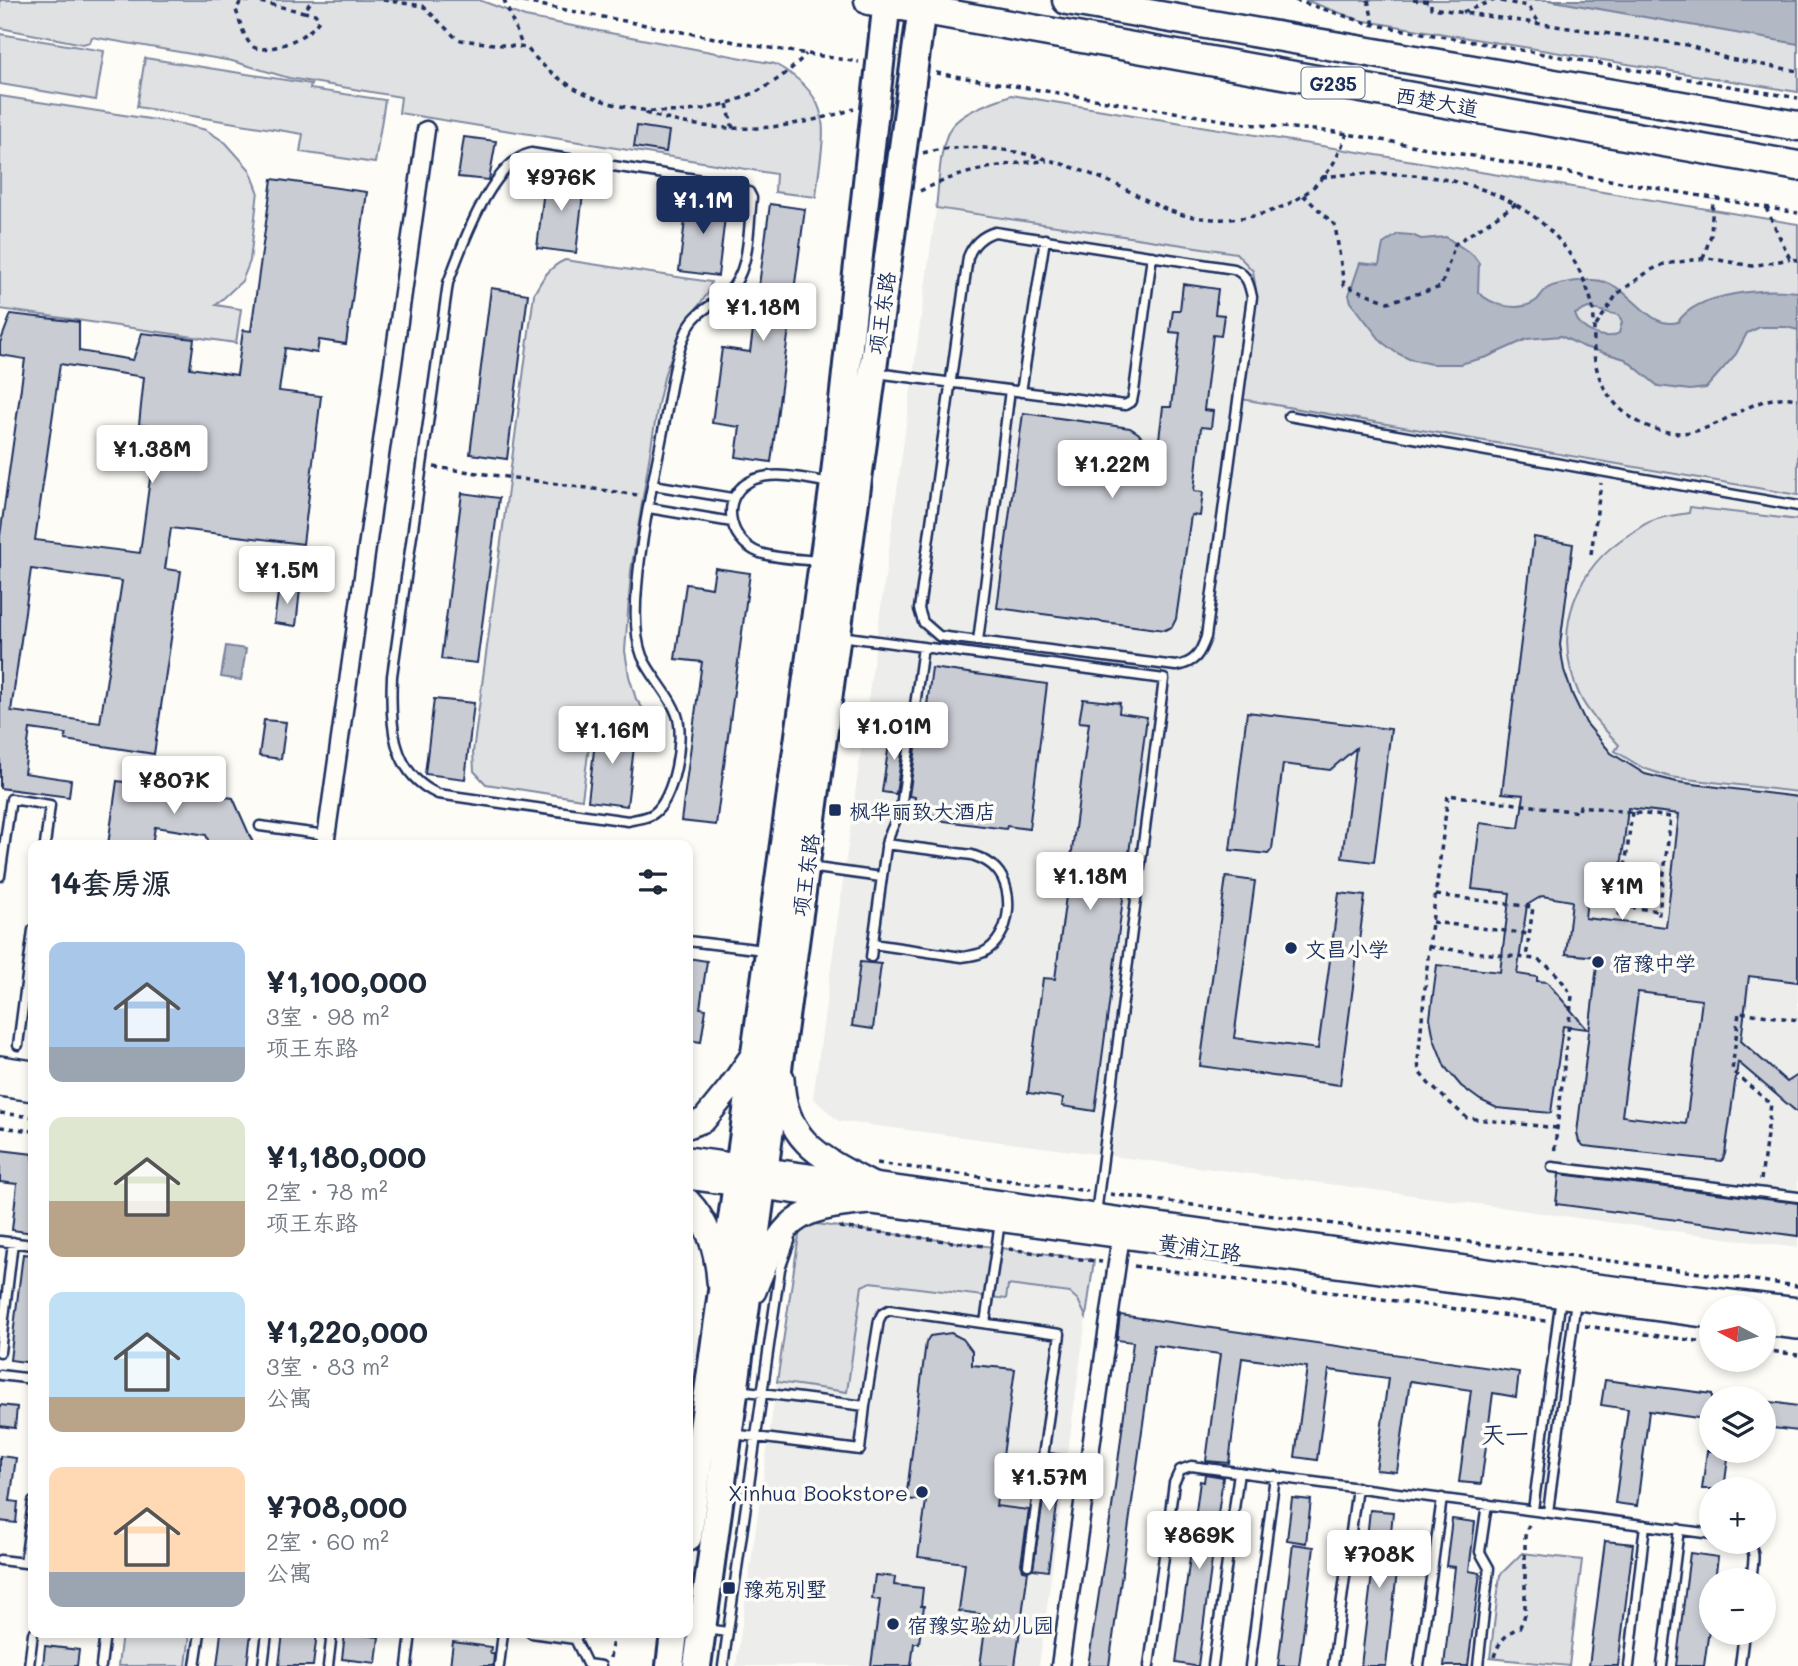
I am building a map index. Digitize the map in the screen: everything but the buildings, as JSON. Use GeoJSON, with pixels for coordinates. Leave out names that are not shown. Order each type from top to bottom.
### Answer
{"type":"FeatureCollection","features":[{"type":"Feature","properties":{"kind":"highway","name":"西楚大道"},"geometry":{"type":"LineString","coordinates":[[1068,0],[1798,126]]}},
{"type":"Feature","properties":{"kind":"highway","name":"西楚大道"},"geometry":{"type":"LineString","coordinates":[[881,1],[923,4],[1798,166]]}},
{"type":"Feature","properties":{"kind":"main road","name":"项王东路"},"geometry":{"type":"LineString","coordinates":[[693,1500],[720,1304],[751,1178],[846,485],[880,65],[881,1]]}},
{"type":"Feature","properties":{"kind":"main road","name":"项王东路"},"geometry":{"type":"LineString","coordinates":[[846,485],[873,372],[923,4]]}},
{"type":"Feature","properties":{"kind":"main road","name":"项王东路"},"geometry":{"type":"LineString","coordinates":[[794,865],[837,636],[835,563]]}},
{"type":"Feature","properties":{"kind":"main road"},"geometry":{"type":"LineString","coordinates":[[693,1124],[704,1119],[730,1088],[769,1053],[791,1123],[806,1143],[825,1160],[872,1183]]}},
{"type":"Feature","properties":{"kind":"main road","name":"项王东路"},"geometry":{"type":"LineString","coordinates":[[697,1666],[742,1435],[748,1391],[746,1310],[751,1178]]}},
{"type":"Feature","properties":{"kind":"main road"},"geometry":{"type":"LineString","coordinates":[[746,1310],[766,1260],[793,1221],[802,1214],[872,1183]]}},
{"type":"Feature","properties":{"kind":"main road"},"geometry":{"type":"LineString","coordinates":[[693,1209],[707,1230],[718,1260],[720,1304]]}},
{"type":"Feature","properties":{"kind":"main road"},"geometry":{"type":"LineString","coordinates":[[670,1666],[673,1638]]}},
{"type":"Feature","properties":{"kind":"street"},"geometry":{"type":"LineString","coordinates":[[326,840],[426,131]]}},
{"type":"Feature","properties":{"kind":"street"},"geometry":{"type":"LineString","coordinates":[[0,1067],[28,1071]]}},
{"type":"Feature","properties":{"kind":"street"},"geometry":{"type":"LineString","coordinates":[[0,1085],[28,1089]]}},
{"type":"Feature","properties":{"kind":"street","name":"黄浦江路"},"geometry":{"type":"LineString","coordinates":[[693,1159],[751,1178]]}},
{"type":"Feature","properties":{"kind":"street","name":"黄浦江路"},"geometry":{"type":"LineString","coordinates":[[693,1178],[872,1183],[1002,1211],[1570,1289],[1798,1309]]}},
{"type":"Feature","properties":{"kind":"street","name":"黄浦江路"},"geometry":{"type":"LineString","coordinates":[[1002,1211],[1096,1214],[1122,1227]]}},
{"type":"Feature","properties":{"kind":"street"},"geometry":{"type":"LineString","coordinates":[[1060,1666],[1122,1227]]}},
{"type":"Feature","properties":{"kind":"street","name":"黄浦江路"},"geometry":{"type":"LineString","coordinates":[[1570,1289],[1699,1314]]}},
{"type":"Feature","properties":{"kind":"street"},"geometry":{"type":"LineString","coordinates":[[1776,1325],[1798,1328]]}},
{"type":"Feature","properties":{"kind":"lane"},"geometry":{"type":"LineString","coordinates":[[531,153],[727,184],[749,192],[752,198],[744,263],[736,285],[726,295],[705,307],[689,326],[676,366],[653,485],[637,587],[636,629],[642,655],[678,716],[678,750],[673,782],[665,802],[652,815],[628,821],[438,794],[422,787],[394,743],[392,676],[448,283],[479,207],[504,172],[521,155],[531,153]]}},
{"type":"Feature","properties":{"kind":"lane"},"geometry":{"type":"LineString","coordinates":[[995,232],[1045,239],[1234,269],[1243,273],[1249,281],[1252,297],[1206,637],[1196,659],[1188,664],[1177,666],[939,636],[923,622],[919,609],[968,257],[972,247],[985,235],[995,232]]}},
{"type":"Feature","properties":{"kind":"lane"},"geometry":{"type":"LineString","coordinates":[[1021,392],[1045,239]]}},
{"type":"Feature","properties":{"kind":"lane"},"geometry":{"type":"LineString","coordinates":[[873,372],[1125,405],[1132,401],[1152,256]]}},
{"type":"Feature","properties":{"kind":"lane"},"geometry":{"type":"LineString","coordinates":[[978,641],[1010,390]]}},
{"type":"Feature","properties":{"kind":"lane"},"geometry":{"type":"LineString","coordinates":[[1289,416],[1798,506]]}},
{"type":"Feature","properties":{"kind":"lane"},"geometry":{"type":"LineString","coordinates":[[835,563],[761,553],[746,545],[733,530],[732,498],[741,486],[755,479],[775,475],[846,485]]}},
{"type":"Feature","properties":{"kind":"lane"},"geometry":{"type":"LineString","coordinates":[[653,485],[732,498]]}},
{"type":"Feature","properties":{"kind":"lane"},"geometry":{"type":"LineString","coordinates":[[649,508],[732,522]]}},
{"type":"Feature","properties":{"kind":"lane"},"geometry":{"type":"LineString","coordinates":[[837,636],[1164,679],[1096,1214]]}},
{"type":"Feature","properties":{"kind":"lane"},"geometry":{"type":"LineString","coordinates":[[871,957],[886,844],[901,808],[923,647]]}},
{"type":"Feature","properties":{"kind":"lane"},"geometry":{"type":"LineString","coordinates":[[0,876],[11,799],[50,805],[46,840]]}},
{"type":"Feature","properties":{"kind":"lane"},"geometry":{"type":"LineString","coordinates":[[260,826],[326,840]]}},
{"type":"Feature","properties":{"kind":"lane"},"geometry":{"type":"LineString","coordinates":[[873,944],[962,957],[976,955],[986,951],[1001,933],[1008,903],[1008,890],[1002,875],[985,860],[972,855],[886,844]]}},
{"type":"Feature","properties":{"kind":"lane"},"geometry":{"type":"LineString","coordinates":[[794,865],[881,877]]}},
{"type":"Feature","properties":{"kind":"lane"},"geometry":{"type":"LineString","coordinates":[[693,942],[782,953]]}},
{"type":"Feature","properties":{"kind":"lane"},"geometry":{"type":"LineString","coordinates":[[18,1045],[28,968]]}},
{"type":"Feature","properties":{"kind":"lane"},"geometry":{"type":"LineString","coordinates":[[1553,1163],[1798,1196]]}},
{"type":"Feature","properties":{"kind":"lane"},"geometry":{"type":"LineString","coordinates":[[985,1323],[1002,1211]]}},
{"type":"Feature","properties":{"kind":"lane"},"geometry":{"type":"LineString","coordinates":[[801,1222],[787,1246],[748,1391],[865,1406]]}},
{"type":"Feature","properties":{"kind":"lane"},"geometry":{"type":"LineString","coordinates":[[0,1241],[28,1244]]}},
{"type":"Feature","properties":{"kind":"lane"},"geometry":{"type":"LineString","coordinates":[[0,1352],[13,1242]]}},
{"type":"Feature","properties":{"kind":"lane"},"geometry":{"type":"LineString","coordinates":[[1533,1510],[1557,1323],[1570,1289]]}},
{"type":"Feature","properties":{"kind":"lane"},"geometry":{"type":"LineString","coordinates":[[1548,1512],[1573,1325],[1570,1289]]}},
{"type":"Feature","properties":{"kind":"lane"},"geometry":{"type":"LineString","coordinates":[[742,1435],[860,1450],[879,1320],[882,1314],[889,1310],[1060,1334],[1028,1565]]}},
{"type":"Feature","properties":{"kind":"lane"},"geometry":{"type":"LineString","coordinates":[[0,1375],[28,1378]]}},
{"type":"Feature","properties":{"kind":"lane"},"geometry":{"type":"LineString","coordinates":[[1149,1666],[1174,1483],[1180,1470],[1191,1466],[1699,1532]]}},
{"type":"Feature","properties":{"kind":"lane"},"geometry":{"type":"LineString","coordinates":[[1213,1666],[1239,1472]]}},
{"type":"Feature","properties":{"kind":"lane"},"geometry":{"type":"LineString","coordinates":[[1250,1666],[1275,1476]]}},
{"type":"Feature","properties":{"kind":"lane"},"geometry":{"type":"LineString","coordinates":[[1333,1666],[1357,1487]]}},
{"type":"Feature","properties":{"kind":"lane"},"geometry":{"type":"LineString","coordinates":[[1419,1666],[1442,1498]]}},
{"type":"Feature","properties":{"kind":"lane"},"geometry":{"type":"LineString","coordinates":[[1478,1666],[1489,1568],[1480,1552],[1487,1504]]}},
{"type":"Feature","properties":{"kind":"lane"},"geometry":{"type":"LineString","coordinates":[[1629,1666],[1645,1525]]}},
{"type":"Feature","properties":{"kind":"lane"},"geometry":{"type":"LineString","coordinates":[[1662,1666],[1679,1529]]}},
{"type":"Feature","properties":{"kind":"lane"},"geometry":{"type":"LineString","coordinates":[[0,1560],[28,1564]]}},
{"type":"Feature","properties":{"kind":"lane"},"geometry":{"type":"LineString","coordinates":[[706,1629],[723,1666]]}},
{"type":"Feature","properties":{"kind":"lane"},"geometry":{"type":"LineString","coordinates":[[29,1666],[32,1638]]}},
{"type":"Feature","properties":{"kind":"lane"},"geometry":{"type":"LineString","coordinates":[[101,1666],[104,1638]]}},
{"type":"Feature","properties":{"kind":"lane"},"geometry":{"type":"LineString","coordinates":[[195,1666],[199,1638]]}},
{"type":"Feature","properties":{"kind":"lane"},"geometry":{"type":"LineString","coordinates":[[263,1666],[266,1638]]}},
{"type":"Feature","properties":{"kind":"lane"},"geometry":{"type":"LineString","coordinates":[[328,1666],[331,1638]]}},
{"type":"Feature","properties":{"kind":"lane"},"geometry":{"type":"LineString","coordinates":[[407,1666],[410,1638]]}},
{"type":"Feature","properties":{"kind":"lane"},"geometry":{"type":"LineString","coordinates":[[499,1666],[502,1638]]}},
{"type":"Feature","properties":{"kind":"lane"},"geometry":{"type":"LineString","coordinates":[[578,1638],[587,1664],[601,1666]]}},
{"type":"Feature","properties":{"kind":"lane"},"geometry":{"type":"LineString","coordinates":[[1741,1666],[1743,1645]]}},
{"type":"Feature","properties":{"kind":"path"},"geometry":{"type":"LineString","coordinates":[[304,12],[312,0]]}},
{"type":"Feature","properties":{"kind":"path"},"geometry":{"type":"LineString","coordinates":[[383,0],[424,6],[461,40],[523,47]]}},
{"type":"Feature","properties":{"kind":"path"},"geometry":{"type":"LineString","coordinates":[[505,0],[523,47],[545,69],[583,92],[612,104],[678,123],[733,129],[796,124],[876,102]]}},
{"type":"Feature","properties":{"kind":"path"},"geometry":{"type":"LineString","coordinates":[[513,0],[880,65]]}},
{"type":"Feature","properties":{"kind":"path"},"geometry":{"type":"LineString","coordinates":[[1295,0],[1374,24],[1798,98]]}},
{"type":"Feature","properties":{"kind":"path"},"geometry":{"type":"LineString","coordinates":[[1370,0],[1374,24]]}},
{"type":"Feature","properties":{"kind":"path"},"geometry":{"type":"LineString","coordinates":[[1413,0],[1432,2],[1431,8],[1687,45],[1729,59],[1798,71]]}},
{"type":"Feature","properties":{"kind":"path"},"geometry":{"type":"LineString","coordinates":[[1462,12],[1496,0],[1528,6],[1539,24]]}},
{"type":"Feature","properties":{"kind":"path"},"geometry":{"type":"LineString","coordinates":[[241,1],[250,1],[315,14],[319,19],[318,24],[292,41],[265,49],[257,48],[252,46],[244,35],[236,10],[241,1]]}},
{"type":"Feature","properties":{"kind":"path"},"geometry":{"type":"LineString","coordinates":[[636,110],[670,113],[727,103],[773,81],[796,65],[806,54]]}},
{"type":"Feature","properties":{"kind":"path"},"geometry":{"type":"LineString","coordinates":[[914,70],[1247,124],[1347,134],[1798,213]]}},
{"type":"Feature","properties":{"kind":"path"},"geometry":{"type":"LineString","coordinates":[[727,103],[733,129]]}},
{"type":"Feature","properties":{"kind":"path"},"geometry":{"type":"LineString","coordinates":[[901,159],[932,151],[974,148],[1009,151],[1051,161],[1110,182],[1146,201],[1187,215],[1211,218],[1253,216],[1274,210],[1303,195],[1337,158],[1347,134]]}},
{"type":"Feature","properties":{"kind":"path"},"geometry":{"type":"LineString","coordinates":[[895,202],[956,174],[1014,162],[1051,161]]}},
{"type":"Feature","properties":{"kind":"path"},"geometry":{"type":"LineString","coordinates":[[1322,177],[1355,173],[1424,175],[1474,187],[1530,212],[1562,242],[1584,282],[1591,301],[1595,327],[1594,350],[1599,377],[1615,404],[1630,417],[1664,431],[1698,430],[1716,426],[1758,402],[1775,398],[1798,399]]}},
{"type":"Feature","properties":{"kind":"path"},"geometry":{"type":"LineString","coordinates":[[1303,195],[1335,225],[1344,285],[1388,302],[1441,287],[1455,244],[1516,204]]}},
{"type":"Feature","properties":{"kind":"path"},"geometry":{"type":"LineString","coordinates":[[1703,258],[1711,235],[1713,198]]}},
{"type":"Feature","properties":{"kind":"path"},"geometry":{"type":"LineString","coordinates":[[1766,208],[1790,259]]}},
{"type":"Feature","properties":{"kind":"path"},"geometry":{"type":"LineString","coordinates":[[1595,327],[1617,294],[1649,271],[1664,264],[1703,258],[1752,267],[1790,259],[1798,260]]}},
{"type":"Feature","properties":{"kind":"path"},"geometry":{"type":"LineString","coordinates":[[422,465],[650,497]]}},
{"type":"Feature","properties":{"kind":"path"},"geometry":{"type":"LineString","coordinates":[[1591,554],[1602,472]]}},
{"type":"Feature","properties":{"kind":"path"},"geometry":{"type":"LineString","coordinates":[[1557,1128],[1467,1118],[1419,1072],[1429,947],[1448,795],[1579,812],[1580,806],[1671,817],[1658,920]]}},
{"type":"Feature","properties":{"kind":"path"},"geometry":{"type":"LineString","coordinates":[[1619,916],[1632,812]]}},
{"type":"Feature","properties":{"kind":"path"},"geometry":{"type":"LineString","coordinates":[[1625,867],[1664,872]]}},
{"type":"Feature","properties":{"kind":"path"},"geometry":{"type":"LineString","coordinates":[[1436,895],[1533,907],[1526,958]]}},
{"type":"Feature","properties":{"kind":"path"},"geometry":{"type":"LineString","coordinates":[[1621,906],[1659,911]]}},
{"type":"Feature","properties":{"kind":"path"},"geometry":{"type":"LineString","coordinates":[[1432,922],[1530,934]]}},
{"type":"Feature","properties":{"kind":"path"},"geometry":{"type":"LineString","coordinates":[[1429,947],[1526,958],[1546,963],[1572,996],[1553,1163]]}},
{"type":"Feature","properties":{"kind":"path"},"geometry":{"type":"LineString","coordinates":[[1760,1184],[1771,1104],[1732,1071],[1739,1012],[1798,1020]]}},
{"type":"Feature","properties":{"kind":"path"},"geometry":{"type":"LineString","coordinates":[[0,1113],[28,1116]]}},
{"type":"Feature","properties":{"kind":"path"},"geometry":{"type":"LineString","coordinates":[[0,1127],[28,1130]]}},
{"type":"Feature","properties":{"kind":"path"},"geometry":{"type":"LineString","coordinates":[[872,1183],[1099,1192],[1798,1286]]}},
{"type":"Feature","properties":{"kind":"path"},"geometry":{"type":"LineString","coordinates":[[801,1222],[1557,1323]]}},
{"type":"Feature","properties":{"kind":"path"},"geometry":{"type":"LineString","coordinates":[[1573,1325],[1699,1341]]}},
{"type":"Feature","properties":{"kind":"path"},"geometry":{"type":"LineString","coordinates":[[1776,1352],[1798,1355]]}},
{"type":"Feature","properties":{"kind":"path"},"geometry":{"type":"LineString","coordinates":[[1491,1666],[1498,1645],[1520,1626],[1525,1615],[1525,1536],[1533,1510]]}},
{"type":"Feature","properties":{"kind":"path"},"geometry":{"type":"LineString","coordinates":[[609,1666],[613,1638]]}},
{"type":"Feature","properties":{"kind":"shaded area"},"geometry":{"type":"Polygon","coordinates":[[[0,0],[479,0],[525,17],[775,64],[796,77],[810,91],[818,105],[823,137],[816,197],[775,192],[776,174],[399,113],[401,97],[289,78],[232,61],[92,37],[90,42],[83,44],[0,28],[0,0]]]}},
{"type":"Feature","properties":{"kind":"shaded area"},"geometry":{"type":"Polygon","coordinates":[[[1305,0],[1798,0],[1798,92],[1359,20],[1305,0]]]}},
{"type":"Feature","properties":{"kind":"shaded area"},"geometry":{"type":"Polygon","coordinates":[[[1548,0],[1798,0],[1798,44],[1548,0]]]}},
{"type":"Feature","properties":{"kind":"shaded area"},"geometry":{"type":"Polygon","coordinates":[[[0,34],[104,51],[96,100],[0,84],[0,34]]]}},
{"type":"Feature","properties":{"kind":"shaded area"},"geometry":{"type":"Polygon","coordinates":[[[145,58],[311,84],[310,89],[385,100],[375,163],[300,152],[303,134],[137,107],[145,58]]]}},
{"type":"Feature","properties":{"kind":"shaded area"},"geometry":{"type":"Polygon","coordinates":[[[1011,95],[1798,224],[1798,495],[1241,399],[1256,290],[1253,271],[1236,253],[936,208],[942,153],[952,126],[972,111],[1011,95]]]}},
{"type":"Feature","properties":{"kind":"shaded area"},"geometry":{"type":"Polygon","coordinates":[[[0,96],[182,124],[206,130],[226,143],[250,170],[258,191],[250,261],[242,281],[216,305],[241,309],[236,343],[0,309],[0,96]]]}},
{"type":"Feature","properties":{"kind":"shaded area"},"geometry":{"type":"Polygon","coordinates":[[[936,208],[1236,253],[1253,271],[1256,290],[1241,399],[1798,495],[1798,1248],[838,1121],[813,1098],[936,208]]]}},
{"type":"Feature","properties":{"kind":"shaded area"},"geometry":{"type":"Polygon","coordinates":[[[1398,234],[1421,239],[1446,237],[1473,255],[1479,263],[1478,292],[1491,301],[1506,306],[1530,304],[1546,289],[1558,284],[1590,280],[1616,287],[1646,312],[1666,323],[1678,322],[1700,304],[1733,294],[1798,292],[1798,330],[1760,327],[1747,333],[1736,354],[1706,388],[1690,390],[1658,386],[1625,359],[1584,347],[1561,336],[1527,339],[1487,357],[1460,364],[1431,364],[1409,359],[1382,342],[1351,302],[1349,295],[1360,263],[1379,265],[1383,244],[1398,234]],[[1588,308],[1575,314],[1581,325],[1593,333],[1606,336],[1619,333],[1622,322],[1619,315],[1588,308]]]}},
{"type":"Feature","properties":{"kind":"shaded area"},"geometry":{"type":"Polygon","coordinates":[[[565,260],[711,282],[708,293],[682,328],[665,373],[631,571],[625,651],[629,676],[636,699],[656,726],[593,716],[582,799],[486,784],[474,771],[473,752],[534,294],[546,274],[565,260]]]}},
{"type":"Feature","properties":{"kind":"shaded area"},"geometry":{"type":"Polygon","coordinates":[[[1690,507],[1798,520],[1798,792],[1670,777],[1643,768],[1615,751],[1619,745],[1592,715],[1579,694],[1567,647],[1568,624],[1583,582],[1596,563],[1613,546],[1644,524],[1689,513],[1690,507]]]}},
{"type":"Feature","properties":{"kind":"shaded area"},"geometry":{"type":"Polygon","coordinates":[[[226,646],[246,649],[241,680],[221,677],[226,646]]]}},
{"type":"Feature","properties":{"kind":"shaded area"},"geometry":{"type":"Polygon","coordinates":[[[800,1221],[1094,1260],[1039,1666],[736,1666],[800,1221]]]}},
{"type":"Feature","properties":{"kind":"shaded area"},"geometry":{"type":"Polygon","coordinates":[[[801,1222],[1094,1260],[1086,1317],[1078,1300],[1070,1293],[1008,1285],[1006,1299],[871,1282],[862,1286],[847,1392],[777,1382],[801,1222]]]}},
{"type":"Feature","properties":{"kind":"shaded area"},"geometry":{"type":"Polygon","coordinates":[[[1522,1553],[1582,1560],[1569,1666],[1490,1658],[1500,1575],[1522,1553]]]}},
{"type":"Feature","properties":{"kind":"shaded area"},"geometry":{"type":"Polygon","coordinates":[[[121,1638],[189,1638],[186,1666],[118,1666],[121,1638]]]}},
{"type":"Feature","properties":{"kind":"place","name":"枫华丽致大酒店"},"geometry":{"type":"Point","coordinates":[835,810]}},
{"type":"Feature","properties":{"kind":"place","name":"文昌小学"},"geometry":{"type":"Point","coordinates":[1291,948]}},
{"type":"Feature","properties":{"kind":"place","name":"宿豫中学"},"geometry":{"type":"Point","coordinates":[1598,962]}},
{"type":"Feature","properties":{"kind":"place","name":"Xinhua Bookstore"},"geometry":{"type":"Point","coordinates":[922,1492]}},
{"type":"Feature","properties":{"kind":"place","name":"豫苑别墅"},"geometry":{"type":"Point","coordinates":[729,1588]}},
{"type":"Feature","properties":{"kind":"place","name":"宿豫实验幼儿园"},"geometry":{"type":"Point","coordinates":[893,1624]}},
{"type":"Feature","properties":{"kind":"district","name":"天一"},"geometry":{"type":"Point","coordinates":[1505,1433]}}]}
